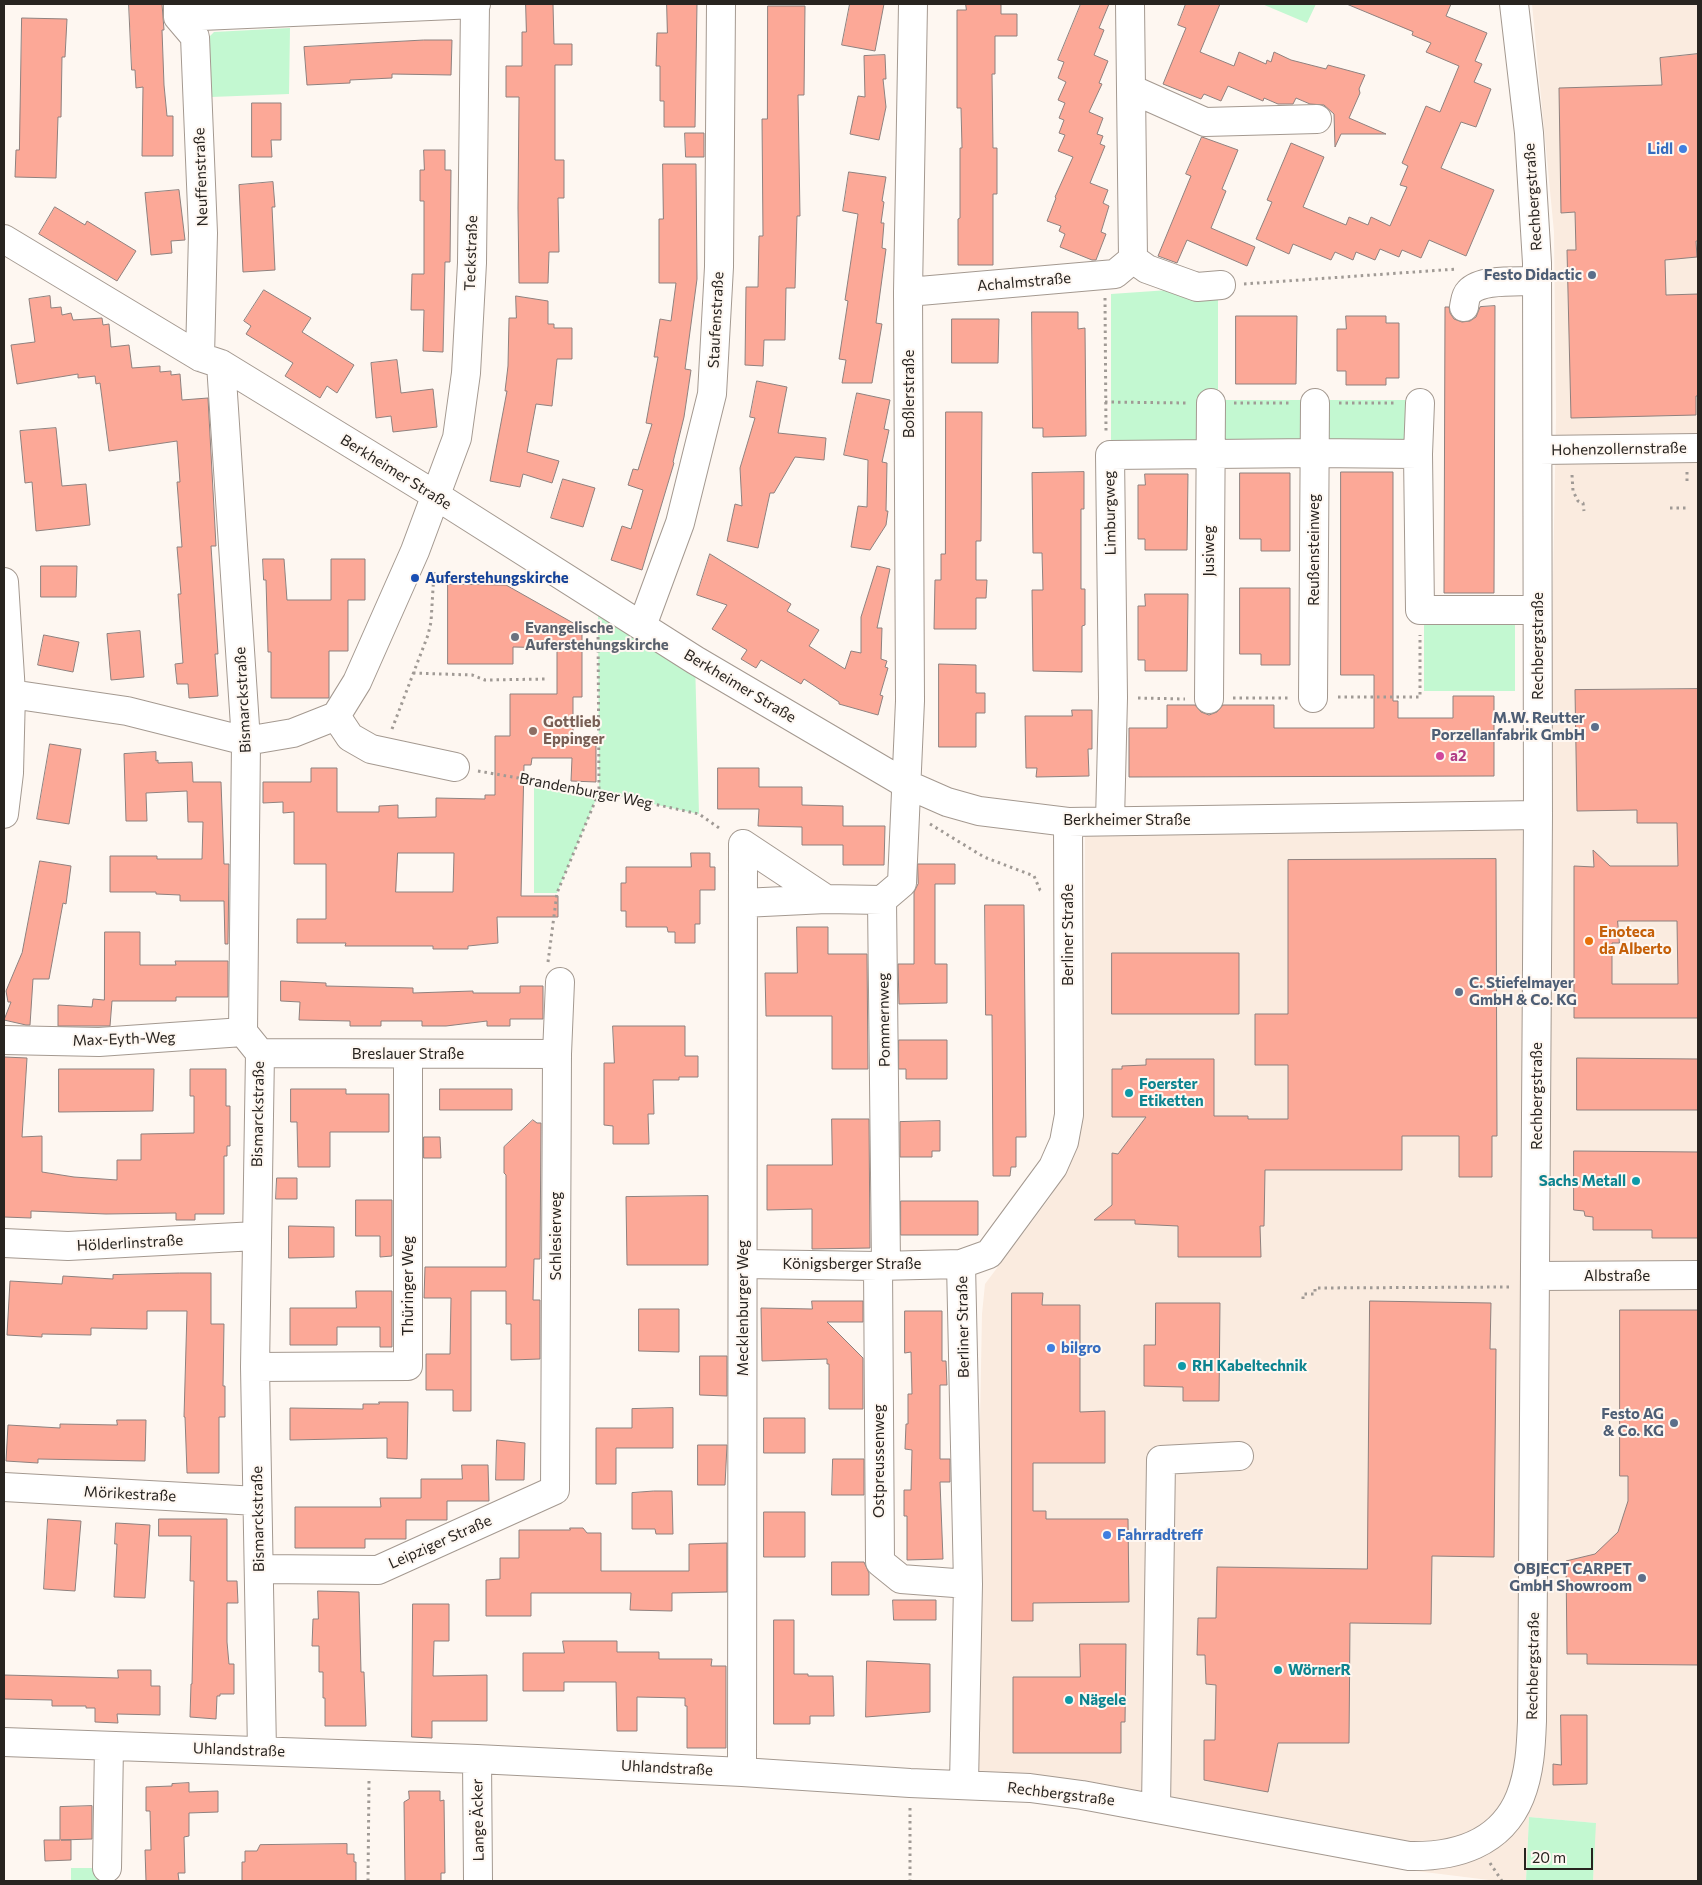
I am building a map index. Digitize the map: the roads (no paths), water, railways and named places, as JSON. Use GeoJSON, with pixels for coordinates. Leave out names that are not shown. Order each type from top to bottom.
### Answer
{"type":"FeatureCollection","features":[{"type":"Feature","properties":{"kind":"street"},"geometry":{"type":"LineString","coordinates":[[178,11],[476,4]]}},
{"type":"Feature","properties":{"kind":"street","name":"Teckstraße"},"geometry":{"type":"LineString","coordinates":[[336,716],[357,682],[418,544],[457,438],[466,373],[472,263],[476,4]]}},
{"type":"Feature","properties":{"kind":"street","name":"Staufenstraße"},"geometry":{"type":"LineString","coordinates":[[642,626],[680,523],[712,394],[719,267],[721,4]]}},
{"type":"Feature","properties":{"kind":"street","name":"Boßlerstraße"},"geometry":{"type":"LineString","coordinates":[[906,797],[910,701],[908,292],[913,4]]}},
{"type":"Feature","properties":{"kind":"street"},"geometry":{"type":"LineString","coordinates":[[1130,4],[1133,258],[1147,269],[1197,287],[1221,286]]}},
{"type":"Feature","properties":{"kind":"street","name":"Rechbergstraße"},"geometry":{"type":"LineString","coordinates":[[964,1784],[1052,1790],[1409,1856],[1440,1855],[1467,1849],[1489,1836],[1507,1819],[1514,1809],[1525,1782],[1530,1753],[1532,1721],[1536,1282],[1539,450],[1537,281],[1520,5]]}},
{"type":"Feature","properties":{"kind":"street","name":"Neuffenstraße"},"geometry":{"type":"LineString","coordinates":[[178,11],[195,37],[210,360]]}},
{"type":"Feature","properties":{"kind":"street"},"geometry":{"type":"LineString","coordinates":[[1131,89],[1205,122],[1317,119]]}},
{"type":"Feature","properties":{"kind":"street","name":"Berkheimer Straße"},"geometry":{"type":"LineString","coordinates":[[4,239],[210,360],[435,496],[642,626],[906,797],[947,802],[979,811],[1068,822],[1538,815]]}},
{"type":"Feature","properties":{"kind":"street","name":"Achalmstraße"},"geometry":{"type":"LineString","coordinates":[[908,292],[1115,274],[1133,258]]}},
{"type":"Feature","properties":{"kind":"street"},"geometry":{"type":"LineString","coordinates":[[1464,307],[1467,294],[1476,286],[1487,283],[1537,281]]}},
{"type":"Feature","properties":{"kind":"street","name":"Bismarckstraße"},"geometry":{"type":"LineString","coordinates":[[210,360],[246,741],[256,1236],[257,1501],[262,1751]]}},
{"type":"Feature","properties":{"kind":"street","name":"Reußensteinweg"},"geometry":{"type":"LineString","coordinates":[[1313,698],[1315,403]]}},
{"type":"Feature","properties":{"kind":"street"},"geometry":{"type":"LineString","coordinates":[[1420,403],[1418,454],[1420,610],[1537,610]]}},
{"type":"Feature","properties":{"kind":"street","name":"Jusiweg"},"geometry":{"type":"LineString","coordinates":[[1210,699],[1211,408]]}},
{"type":"Feature","properties":{"kind":"street","name":"Hohenzollernstraße"},"geometry":{"type":"LineString","coordinates":[[1539,450],[1698,448]]}},
{"type":"Feature","properties":{"kind":"street","name":"Limburgweg"},"geometry":{"type":"LineString","coordinates":[[1110,821],[1112,698],[1110,455],[1210,453],[1418,454]]}},
{"type":"Feature","properties":{"kind":"street"},"geometry":{"type":"LineString","coordinates":[[4,582],[9,772],[4,814]]}},
{"type":"Feature","properties":{"kind":"street"},"geometry":{"type":"LineString","coordinates":[[8,693],[128,711],[246,741],[294,733],[336,716],[350,737],[371,749],[455,767]]}},
{"type":"Feature","properties":{"kind":"street"},"geometry":{"type":"LineString","coordinates":[[743,904],[826,900],[882,900],[902,883],[906,797]]}},
{"type":"Feature","properties":{"kind":"street","name":"Berliner Straße"},"geometry":{"type":"LineString","coordinates":[[964,1784],[968,1584],[962,1264],[989,1254],[1053,1167],[1064,1142],[1069,1115],[1068,822]]}},
{"type":"Feature","properties":{"kind":"street","name":"Mecklenburger Weg"},"geometry":{"type":"LineString","coordinates":[[742,1772],[743,844],[826,900]]}},
{"type":"Feature","properties":{"kind":"street","name":"Pommernweg"},"geometry":{"type":"LineString","coordinates":[[882,900],[882,1266]]}},
{"type":"Feature","properties":{"kind":"street","name":"Schlesierweg"},"geometry":{"type":"LineString","coordinates":[[555,1490],[557,1054],[560,982]]}},
{"type":"Feature","properties":{"kind":"street","name":"Max-Eyth-Weg"},"geometry":{"type":"LineString","coordinates":[[4,1040],[252,1042]]}},
{"type":"Feature","properties":{"kind":"street","name":"Breslauer Straße"},"geometry":{"type":"LineString","coordinates":[[252,1042],[408,1054],[557,1054]]}},
{"type":"Feature","properties":{"kind":"street","name":"Thüringer Weg"},"geometry":{"type":"LineString","coordinates":[[256,1367],[408,1366],[408,1054]]}},
{"type":"Feature","properties":{"kind":"street","name":"Hölderlinstraße"},"geometry":{"type":"LineString","coordinates":[[4,1243],[68,1246],[256,1236]]}},
{"type":"Feature","properties":{"kind":"street","name":"Königsberger Straße"},"geometry":{"type":"LineString","coordinates":[[743,1264],[882,1266],[962,1264]]}},
{"type":"Feature","properties":{"kind":"street","name":"Ostpreussenweg"},"geometry":{"type":"LineString","coordinates":[[882,1266],[880,1562],[901,1579],[968,1584]]}},
{"type":"Feature","properties":{"kind":"street","name":"Albstraße"},"geometry":{"type":"LineString","coordinates":[[1536,1282],[1698,1276]]}},
{"type":"Feature","properties":{"kind":"street"},"geometry":{"type":"LineString","coordinates":[[1156,1808],[1161,1460],[1239,1456]]}},
{"type":"Feature","properties":{"kind":"street","name":"Mörikestraße"},"geometry":{"type":"LineString","coordinates":[[4,1488],[257,1501]]}},
{"type":"Feature","properties":{"kind":"street","name":"Leipziger Straße"},"geometry":{"type":"LineString","coordinates":[[259,1569],[378,1570],[555,1490]]}},
{"type":"Feature","properties":{"kind":"street","name":"Uhlandstraße"},"geometry":{"type":"LineString","coordinates":[[4,1742],[370,1754],[742,1772],[910,1783],[964,1784]]}},
{"type":"Feature","properties":{"kind":"street"},"geometry":{"type":"LineString","coordinates":[[107,1868],[109,1746]]}},
{"type":"Feature","properties":{"kind":"street","name":"Lange Äcker"},"geometry":{"type":"LineString","coordinates":[[477,1759],[478,1881]]}},
{"type":"Feature","properties":{"kind":"place","name":"Lidl"},"geometry":{"type":"Point","coordinates":[1683,149]}},
{"type":"Feature","properties":{"kind":"place","name":"Festo Didactic"},"geometry":{"type":"Point","coordinates":[1592,275]}},
{"type":"Feature","properties":{"kind":"place","name":"Auferstehungskirche"},"geometry":{"type":"Point","coordinates":[415,578]}},
{"type":"Feature","properties":{"kind":"place","name":"Evangelische Auferstehungskirche"},"geometry":{"type":"Point","coordinates":[515,637]}},
{"type":"Feature","properties":{"kind":"place","name":"M.W. Reutter Porzellanfabrik GmbH"},"geometry":{"type":"Point","coordinates":[1595,727]}},
{"type":"Feature","properties":{"kind":"place","name":"Gottlieb Eppinger"},"geometry":{"type":"Point","coordinates":[533,731]}},
{"type":"Feature","properties":{"kind":"place","name":"a2"},"geometry":{"type":"Point","coordinates":[1440,756]}},
{"type":"Feature","properties":{"kind":"place","name":"Enoteca da Alberto"},"geometry":{"type":"Point","coordinates":[1589,941]}},
{"type":"Feature","properties":{"kind":"place","name":"C. Stiefelmayer GmbH & Co. KG"},"geometry":{"type":"Point","coordinates":[1459,992]}},
{"type":"Feature","properties":{"kind":"place","name":"Foerster Etiketten"},"geometry":{"type":"Point","coordinates":[1129,1093]}},
{"type":"Feature","properties":{"kind":"place","name":"Sachs Metall"},"geometry":{"type":"Point","coordinates":[1636,1181]}},
{"type":"Feature","properties":{"kind":"place","name":"bilgro"},"geometry":{"type":"Point","coordinates":[1051,1348]}},
{"type":"Feature","properties":{"kind":"place","name":"RH Kabeltechnik"},"geometry":{"type":"Point","coordinates":[1182,1366]}},
{"type":"Feature","properties":{"kind":"place","name":"Festo AG & Co. KG"},"geometry":{"type":"Point","coordinates":[1674,1423]}},
{"type":"Feature","properties":{"kind":"place","name":"Fahrradtreff"},"geometry":{"type":"Point","coordinates":[1107,1535]}},
{"type":"Feature","properties":{"kind":"place","name":"OBJECT CARPET GmbH Showroom"},"geometry":{"type":"Point","coordinates":[1642,1578]}},
{"type":"Feature","properties":{"kind":"place","name":"WörnerR"},"geometry":{"type":"Point","coordinates":[1278,1670]}},
{"type":"Feature","properties":{"kind":"place","name":"Nägele"},"geometry":{"type":"Point","coordinates":[1069,1700]}}]}
